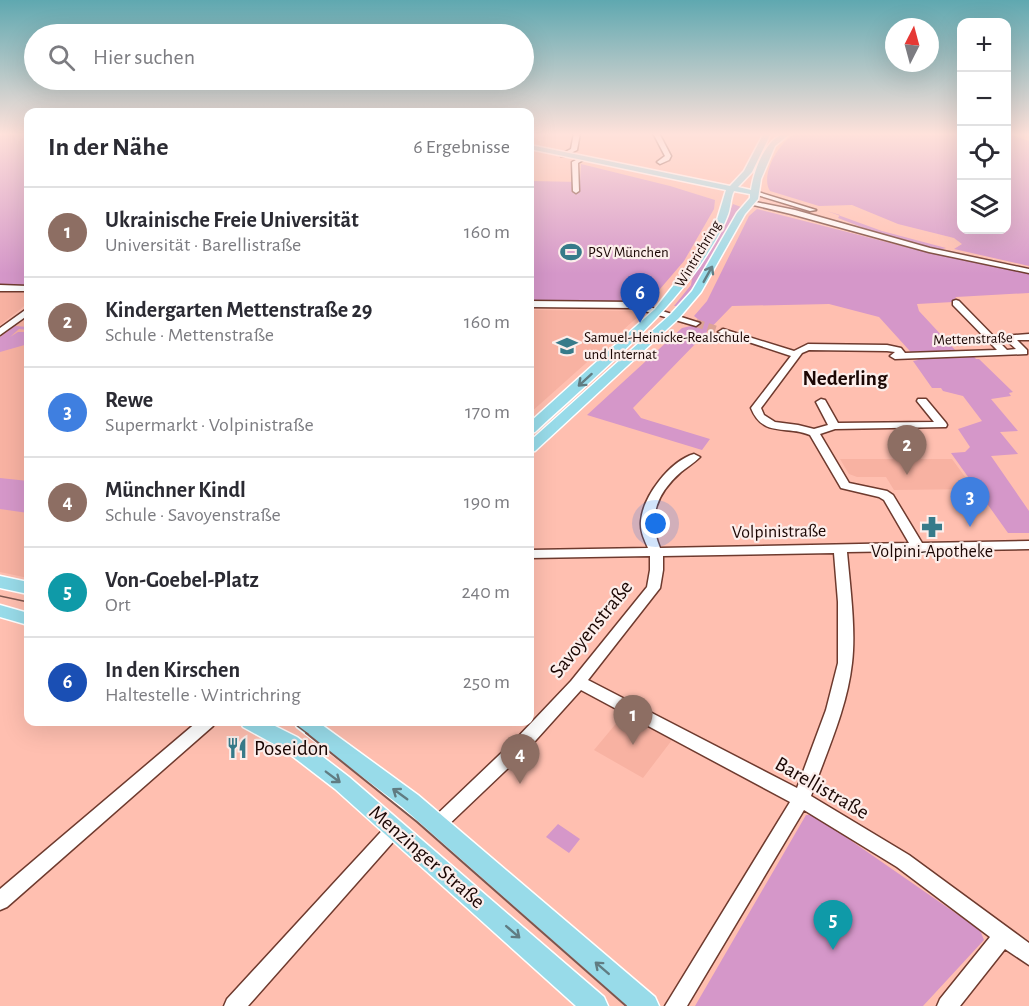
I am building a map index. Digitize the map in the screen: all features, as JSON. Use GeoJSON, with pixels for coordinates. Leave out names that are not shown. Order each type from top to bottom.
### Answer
{"type":"FeatureCollection","features":[{"type":"Feature","properties":{"kind":"main road"},"geometry":{"type":"LineString","coordinates":[[661,180],[751,203]]}},
{"type":"Feature","properties":{"kind":"main road"},"geometry":{"type":"LineString","coordinates":[[693,180],[756,193]]}},
{"type":"Feature","properties":{"kind":"main road","name":"Wintrichring"},"geometry":{"type":"LineString","coordinates":[[534,425],[659,311],[696,263],[727,208],[727,197],[732,187],[740,180]]}},
{"type":"Feature","properties":{"kind":"main road","name":"Wintrichring"},"geometry":{"type":"LineString","coordinates":[[534,444],[675,316],[696,292],[741,213],[751,203],[756,193],[757,180]]}},
{"type":"Feature","properties":{"kind":"main road"},"geometry":{"type":"LineString","coordinates":[[0,582],[24,587]]}},
{"type":"Feature","properties":{"kind":"main road"},"geometry":{"type":"LineString","coordinates":[[0,610],[24,618]]}},
{"type":"Feature","properties":{"kind":"main road","name":"Menzinger Straße"},"geometry":{"type":"LineString","coordinates":[[258,726],[290,743],[342,783],[595,1006]]}},
{"type":"Feature","properties":{"kind":"main road","name":"Menzinger Straße"},"geometry":{"type":"LineString","coordinates":[[309,726],[410,801],[646,1006]]}},
{"type":"Feature","properties":{"kind":"street"},"geometry":{"type":"LineString","coordinates":[[576,180],[576,191]]}},
{"type":"Feature","properties":{"kind":"street"},"geometry":{"type":"LineString","coordinates":[[756,193],[816,211],[897,242]]}},
{"type":"Feature","properties":{"kind":"street"},"geometry":{"type":"LineString","coordinates":[[751,203],[792,212],[897,242],[1029,271]]}},
{"type":"Feature","properties":{"kind":"street"},"geometry":{"type":"LineString","coordinates":[[0,288],[24,289]]}},
{"type":"Feature","properties":{"kind":"street"},"geometry":{"type":"LineString","coordinates":[[956,303],[1005,353]]}},
{"type":"Feature","properties":{"kind":"street"},"geometry":{"type":"LineString","coordinates":[[534,304],[634,305],[696,323]]}},
{"type":"Feature","properties":{"kind":"street"},"geometry":{"type":"LineString","coordinates":[[0,332],[24,314]]}},
{"type":"Feature","properties":{"kind":"street"},"geometry":{"type":"LineString","coordinates":[[723,332],[795,354],[756,408],[759,416],[770,425],[798,427],[814,433],[845,486],[854,490],[883,494],[890,498],[918,547]]}},
{"type":"Feature","properties":{"kind":"street","name":"Mettenstraße"},"geometry":{"type":"LineString","coordinates":[[990,339],[1029,337]]}},
{"type":"Feature","properties":{"kind":"street","name":"Mettenstraße"},"geometry":{"type":"LineString","coordinates":[[1009,338],[1027,354]]}},
{"type":"Feature","properties":{"kind":"street","name":"Mettenstraße"},"geometry":{"type":"LineString","coordinates":[[795,354],[807,347],[866,348],[875,355],[903,356],[1027,354]]}},
{"type":"Feature","properties":{"kind":"street"},"geometry":{"type":"LineString","coordinates":[[814,433],[834,426],[942,425],[922,400]]}},
{"type":"Feature","properties":{"kind":"street"},"geometry":{"type":"LineString","coordinates":[[821,402],[834,426]]}},
{"type":"Feature","properties":{"kind":"street","name":"Savoyenstraße"},"geometry":{"type":"LineString","coordinates":[[437,825],[521,745],[579,682],[653,588],[657,574],[656,552],[648,534],[647,512],[660,489],[681,465],[694,457]]}},
{"type":"Feature","properties":{"kind":"street","name":"Volpinistraße"},"geometry":{"type":"LineString","coordinates":[[534,554],[918,547],[1027,548]]}},
{"type":"Feature","properties":{"kind":"street"},"geometry":{"type":"LineString","coordinates":[[675,1006],[801,799],[834,710],[846,663],[845,602],[840,548]]}},
{"type":"Feature","properties":{"kind":"street","name":"Barellistraße"},"geometry":{"type":"LineString","coordinates":[[579,682],[801,799],[903,861],[1029,955]]}},
{"type":"Feature","properties":{"kind":"street"},"geometry":{"type":"LineString","coordinates":[[0,901],[202,726]]}},
{"type":"Feature","properties":{"kind":"street"},"geometry":{"type":"LineString","coordinates":[[234,1006],[395,828]]}},
{"type":"Feature","properties":{"kind":"street"},"geometry":{"type":"LineString","coordinates":[[946,1006],[1004,935]]}},
{"type":"Feature","properties":{"kind":"shaded area"},"geometry":{"type":"Polygon","coordinates":[[[0,180],[24,180],[24,286],[0,285],[0,180]]]}},
{"type":"Feature","properties":{"kind":"shaded area"},"geometry":{"type":"Polygon","coordinates":[[[580,180],[646,180],[715,200],[714,209],[684,261],[648,303],[534,301],[534,181],[580,182],[580,180]]]}},
{"type":"Feature","properties":{"kind":"shaded area"},"geometry":{"type":"Polygon","coordinates":[[[767,180],[957,180],[957,234],[1011,234],[1011,180],[1029,180],[1029,266],[954,249],[962,244],[954,238],[898,224],[852,205],[819,206],[770,191],[767,180]]]}},
{"type":"Feature","properties":{"kind":"shaded area"},"geometry":{"type":"Polygon","coordinates":[[[733,204],[741,207],[697,282],[678,306],[674,306],[691,285],[692,279],[722,228],[733,204]]]}},
{"type":"Feature","properties":{"kind":"shaded area"},"geometry":{"type":"Polygon","coordinates":[[[757,209],[914,249],[1029,273],[1029,293],[956,297],[953,302],[917,304],[919,311],[957,352],[970,352],[1013,392],[1009,393],[1011,396],[991,399],[1018,431],[1000,432],[1018,454],[991,456],[1029,511],[1029,533],[1008,533],[951,453],[965,452],[970,447],[958,429],[982,421],[963,396],[943,391],[941,388],[932,388],[913,361],[918,360],[879,317],[829,304],[732,306],[633,408],[641,418],[710,439],[702,450],[587,415],[682,328],[691,326],[699,320],[694,316],[707,301],[749,216],[757,209]]]}},
{"type":"Feature","properties":{"kind":"shaded area"},"geometry":{"type":"Polygon","coordinates":[[[840,216],[882,231],[946,248],[939,250],[887,237],[838,218],[840,216]]]}},
{"type":"Feature","properties":{"kind":"shaded area"},"geometry":{"type":"Polygon","coordinates":[[[0,292],[24,293],[24,306],[0,325],[0,292]]]}},
{"type":"Feature","properties":{"kind":"shaded area","name":"Samuel-Heinicke-Realschule und Internat"},"geometry":{"type":"Polygon","coordinates":[[[534,310],[637,311],[641,314],[534,409],[534,310]]]}},
{"type":"Feature","properties":{"kind":"shaded area"},"geometry":{"type":"Polygon","coordinates":[[[24,319],[24,577],[0,572],[0,337],[24,319]]]}},
{"type":"Feature","properties":{"kind":"shaded area"},"geometry":{"type":"Polygon","coordinates":[[[15,326],[24,327],[24,330],[19,329],[10,337],[18,332],[24,332],[24,345],[0,352],[0,337],[15,326]]]}},
{"type":"Feature","properties":{"kind":"shaded area"},"geometry":{"type":"Polygon","coordinates":[[[840,459],[952,459],[974,489],[894,490],[886,477],[857,477],[849,474],[840,459]]]}},
{"type":"Feature","properties":{"kind":"shaded area"},"geometry":{"type":"Polygon","coordinates":[[[0,478],[24,481],[24,512],[0,509],[0,478]]]}},
{"type":"Feature","properties":{"kind":"shaded area"},"geometry":{"type":"Polygon","coordinates":[[[624,714],[672,740],[643,778],[594,750],[624,714]]]}},
{"type":"Feature","properties":{"kind":"shaded area"},"geometry":{"type":"Polygon","coordinates":[[[806,815],[814,815],[980,930],[984,940],[923,1006],[695,1006],[806,815]]]}},
{"type":"Feature","properties":{"kind":"shaded area"},"geometry":{"type":"Polygon","coordinates":[[[558,824],[580,839],[569,853],[546,837],[558,824]]]}},
{"type":"Feature","properties":{"kind":"tunnel"},"geometry":{"type":"LineString","coordinates":[[696,323],[723,332]]}},
{"type":"Feature","properties":{"kind":"tram line"},"geometry":{"type":"LineString","coordinates":[[0,596],[24,601]]}},
{"type":"Feature","properties":{"kind":"tram line"},"geometry":{"type":"LineString","coordinates":[[297,726],[308,734]]}},
{"type":"Feature","properties":{"kind":"tram line"},"geometry":{"type":"LineString","coordinates":[[306,733],[417,822],[626,1006]]}},
{"type":"Feature","properties":{"kind":"place","name":"PSV München"},"geometry":{"type":"Point","coordinates":[571,252]}},
{"type":"Feature","properties":{"kind":"place","name":"In den Kirschen"},"geometry":{"type":"Point","coordinates":[640,323]}},
{"type":"Feature","properties":{"kind":"place","name":"Samuel-Heinicke-Realschule und Internat"},"geometry":{"type":"Point","coordinates":[567,346]}},
{"type":"Feature","properties":{"kind":"place","name":"Kindergarten Mettenstraße 29"},"geometry":{"type":"Point","coordinates":[907,475]}},
{"type":"Feature","properties":{"kind":"place","name":"Volpini-Apotheke"},"geometry":{"type":"Point","coordinates":[932,527]}},
{"type":"Feature","properties":{"kind":"place","name":"Rewe"},"geometry":{"type":"Point","coordinates":[970,527]}},
{"type":"Feature","properties":{"kind":"place","name":"Ukrainische Freie Universität"},"geometry":{"type":"Point","coordinates":[633,745]}},
{"type":"Feature","properties":{"kind":"place","name":"Poseidon"},"geometry":{"type":"Point","coordinates":[237,748]}},
{"type":"Feature","properties":{"kind":"place","name":"Münchner Kindl"},"geometry":{"type":"Point","coordinates":[520,784]}},
{"type":"Feature","properties":{"kind":"place","name":"Von-Goebel-Platz"},"geometry":{"type":"Point","coordinates":[833,950]}},
{"type":"Feature","properties":{"kind":"district","name":"Nederling"},"geometry":{"type":"Point","coordinates":[845,378]}}]}
